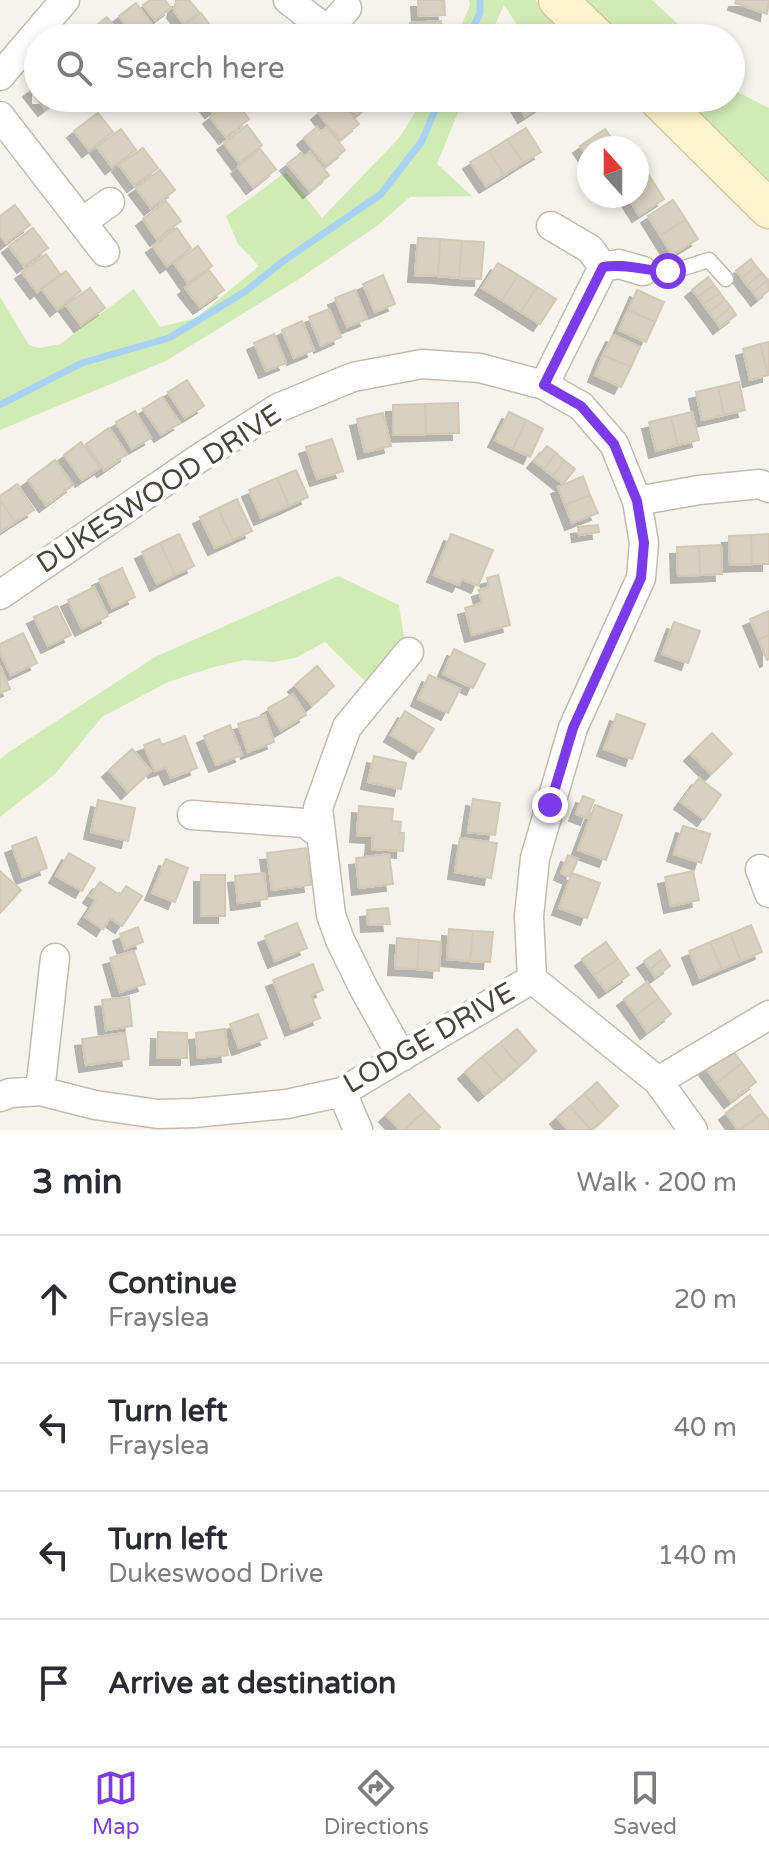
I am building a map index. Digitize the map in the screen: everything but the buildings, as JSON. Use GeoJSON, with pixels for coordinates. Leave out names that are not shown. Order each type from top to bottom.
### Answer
{"type":"FeatureCollection","features":[{"type":"Feature","properties":{"kind":"street"},"geometry":{"type":"LineString","coordinates":[[44,24],[65,0]]}},
{"type":"Feature","properties":{"kind":"street"},"geometry":{"type":"LineString","coordinates":[[288,0],[313,24]]}},
{"type":"Feature","properties":{"kind":"street"},"geometry":{"type":"LineString","coordinates":[[558,0],[583,24]]}},
{"type":"Feature","properties":{"kind":"street"},"geometry":{"type":"LineString","coordinates":[[333,24],[347,8]]}},
{"type":"Feature","properties":{"kind":"street"},"geometry":{"type":"LineString","coordinates":[[0,76],[24,48]]}},
{"type":"Feature","properties":{"kind":"street"},"geometry":{"type":"LineString","coordinates":[[671,112],[769,209]]}},
{"type":"Feature","properties":{"kind":"street"},"geometry":{"type":"LineString","coordinates":[[0,116],[105,252]]}},
{"type":"Feature","properties":{"kind":"street"},"geometry":{"type":"LineString","coordinates":[[82,222],[110,202]]}},
{"type":"Feature","properties":{"kind":"street"},"geometry":{"type":"LineString","coordinates":[[551,226],[590,249],[603,267]]}},
{"type":"Feature","properties":{"kind":"street"},"geometry":{"type":"LineString","coordinates":[[603,267],[619,264],[643,271]]}},
{"type":"Feature","properties":{"kind":"street"},"geometry":{"type":"LineString","coordinates":[[544,385],[603,267]]}},
{"type":"Feature","properties":{"kind":"street","name":"DUKESWOOD DRIVE"},"geometry":{"type":"LineString","coordinates":[[0,595],[278,408],[353,377],[422,364],[480,368],[544,385],[581,406],[614,444],[637,501],[644,543],[641,578],[573,728],[535,858],[529,916],[532,979]]}},
{"type":"Feature","properties":{"kind":"street"},"geometry":{"type":"LineString","coordinates":[[637,501],[760,484],[769,488]]}},
{"type":"Feature","properties":{"kind":"street"},"geometry":{"type":"LineString","coordinates":[[402,1057],[388,1037],[340,940],[331,915],[318,808],[347,727],[409,652]]}},
{"type":"Feature","properties":{"kind":"street"},"geometry":{"type":"LineString","coordinates":[[192,815],[305,823],[321,835]]}},
{"type":"Feature","properties":{"kind":"street"},"geometry":{"type":"LineString","coordinates":[[40,1091],[55,958]]}},
{"type":"Feature","properties":{"kind":"street"},"geometry":{"type":"LineString","coordinates":[[532,979],[658,1081],[693,1130]]}},
{"type":"Feature","properties":{"kind":"street","name":"LODGE DRIVE"},"geometry":{"type":"LineString","coordinates":[[0,1097],[10,1093],[40,1091],[158,1122],[194,1113],[287,1104],[342,1092],[532,979]]}},
{"type":"Feature","properties":{"kind":"street"},"geometry":{"type":"LineString","coordinates":[[658,1081],[769,1015]]}},
{"type":"Feature","properties":{"kind":"street"},"geometry":{"type":"LineString","coordinates":[[342,1092],[358,1130]]}},
{"type":"Feature","properties":{"kind":"lane"},"geometry":{"type":"LineString","coordinates":[[643,271],[674,271],[709,260],[726,279]]}},
{"type":"Feature","properties":{"kind":"green space"},"geometry":{"type":"Polygon","coordinates":[[[469,0],[535,0],[560,24],[517,24],[504,5],[495,24],[462,24],[469,0]]]}},
{"type":"Feature","properties":{"kind":"green space"},"geometry":{"type":"Polygon","coordinates":[[[579,0],[652,0],[678,24],[604,24],[579,0]]]}},
{"type":"Feature","properties":{"kind":"green space"},"geometry":{"type":"Polygon","coordinates":[[[745,96],[769,108],[769,190],[692,112],[745,112],[745,96]]]}},
{"type":"Feature","properties":{"kind":"green space"},"geometry":{"type":"Polygon","coordinates":[[[415,112],[458,112],[437,164],[472,196],[410,197],[377,226],[296,281],[166,361],[0,430],[0,297],[29,345],[40,348],[60,344],[134,289],[160,327],[196,318],[259,266],[238,244],[226,216],[286,172],[322,218],[399,138],[415,112]]]}},
{"type":"Feature","properties":{"kind":"green space"},"geometry":{"type":"Polygon","coordinates":[[[338,576],[399,605],[405,643],[366,682],[325,642],[295,658],[273,662],[244,660],[168,682],[102,717],[55,774],[0,817],[0,759],[9,752],[155,657],[338,576]]]}},
{"type":"Feature","properties":{"kind":"waterway"},"geometry":{"type":"LineString","coordinates":[[475,24],[480,13],[480,0]]}},
{"type":"Feature","properties":{"kind":"waterway"},"geometry":{"type":"LineString","coordinates":[[0,405],[82,363],[169,338],[246,291],[282,262],[381,194],[422,141],[434,112]]}},
{"type":"Feature","properties":{"kind":"route"},"geometry":{"type":"LineString","coordinates":[[550,805],[573,728],[641,578],[644,543],[637,501],[614,444],[581,406],[544,385],[603,267],[619,264],[643,271],[668,271]]}}]}
